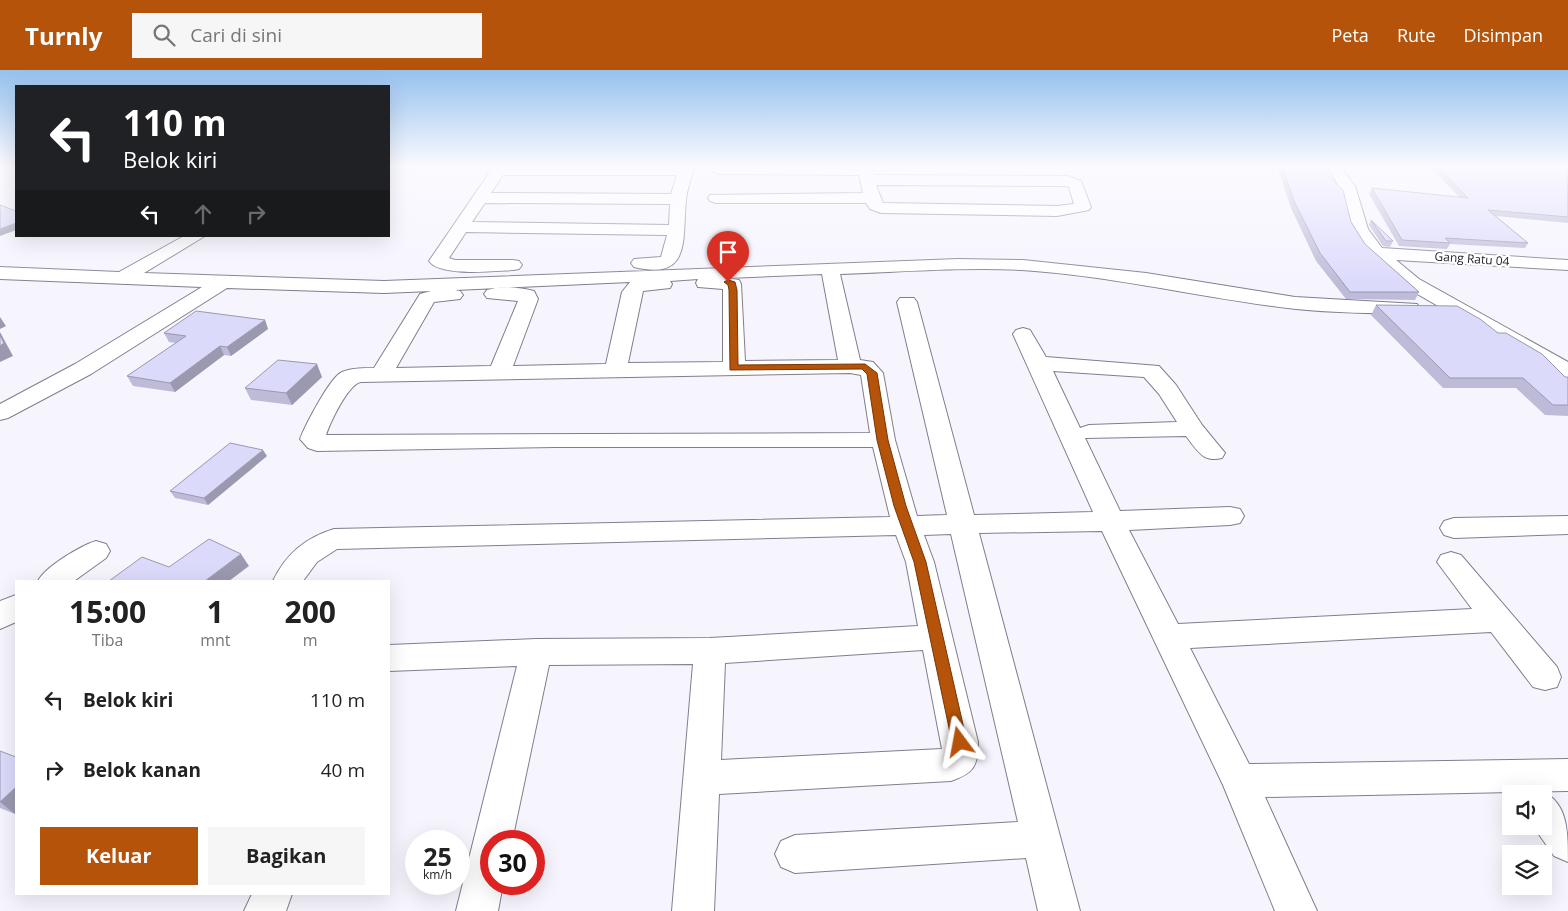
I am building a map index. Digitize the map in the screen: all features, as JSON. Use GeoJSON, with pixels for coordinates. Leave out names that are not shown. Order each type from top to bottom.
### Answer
{"type":"FeatureCollection","features":[{"type":"Feature","properties":{"kind":"street"},"geometry":{"type":"LineString","coordinates":[[476,205],[438,262],[454,266],[664,263],[669,260],[677,230],[678,205]]}},
{"type":"Feature","properties":{"kind":"street"},"geometry":{"type":"LineString","coordinates":[[876,205],[890,209],[1057,211],[1083,207],[1082,205]]}},
{"type":"Feature","properties":{"kind":"street"},"geometry":{"type":"LineString","coordinates":[[1352,205],[1359,229],[1369,246],[1412,283],[1568,370]]}},
{"type":"Feature","properties":{"kind":"street"},"geometry":{"type":"LineString","coordinates":[[460,227],[677,230]]}},
{"type":"Feature","properties":{"kind":"street"},"geometry":{"type":"LineString","coordinates":[[122,279],[196,237]]}},
{"type":"Feature","properties":{"kind":"street","name":"Gang Ratu 04"},"geometry":{"type":"LineString","coordinates":[[1377,253],[1568,265]]}},
{"type":"Feature","properties":{"kind":"street"},"geometry":{"type":"LineString","coordinates":[[0,273],[30,276],[338,287],[958,264],[1023,265],[1137,278],[1295,303],[1342,307],[1454,308]]}},
{"type":"Feature","properties":{"kind":"street"},"geometry":{"type":"LineString","coordinates":[[830,270],[850,366]]}},
{"type":"Feature","properties":{"kind":"street"},"geometry":{"type":"LineString","coordinates":[[0,291],[30,276]]}},
{"type":"Feature","properties":{"kind":"street"},"geometry":{"type":"LineString","coordinates":[[0,413],[83,369],[223,282]]}},
{"type":"Feature","properties":{"kind":"street"},"geometry":{"type":"LineString","coordinates":[[616,370],[632,292],[637,286],[728,282],[732,284],[733,290],[734,368]]}},
{"type":"Feature","properties":{"kind":"street"},"geometry":{"type":"LineString","coordinates":[[381,374],[427,298],[437,295],[527,295],[528,299],[499,373]]}},
{"type":"Feature","properties":{"kind":"street"},"geometry":{"type":"LineString","coordinates":[[907,302],[964,524],[1059,911]]}},
{"type":"Feature","properties":{"kind":"street"},"geometry":{"type":"LineString","coordinates":[[1023,334],[1239,781],[1296,911]]}},
{"type":"Feature","properties":{"kind":"street"},"geometry":{"type":"LineString","coordinates":[[1038,363],[1150,371],[1168,390],[1193,429],[1213,453]]}},
{"type":"Feature","properties":{"kind":"street"},"geometry":{"type":"LineString","coordinates":[[701,778],[951,765],[960,758],[960,742],[920,562],[907,525],[883,440],[872,373],[865,366],[361,375],[349,377],[344,382],[318,423],[312,439],[314,442],[883,440]]}},
{"type":"Feature","properties":{"kind":"street"},"geometry":{"type":"LineString","coordinates":[[1089,432],[1193,429]]}},
{"type":"Feature","properties":{"kind":"street"},"geometry":{"type":"LineString","coordinates":[[289,580],[305,554],[318,544],[334,539],[1112,521],[1230,516]]}},
{"type":"Feature","properties":{"kind":"street"},"geometry":{"type":"LineString","coordinates":[[1454,528],[1568,525]]}},
{"type":"Feature","properties":{"kind":"street"},"geometry":{"type":"LineString","coordinates":[[54,580],[96,551]]}},
{"type":"Feature","properties":{"kind":"street"},"geometry":{"type":"LineString","coordinates":[[1451,562],[1545,677]]}},
{"type":"Feature","properties":{"kind":"street"},"geometry":{"type":"LineString","coordinates":[[0,617],[15,607]]}},
{"type":"Feature","properties":{"kind":"street"},"geometry":{"type":"LineString","coordinates":[[1170,637],[1498,620]]}},
{"type":"Feature","properties":{"kind":"street"},"geometry":{"type":"LineString","coordinates":[[390,658],[536,652],[710,651],[936,637]]}},
{"type":"Feature","properties":{"kind":"street"},"geometry":{"type":"LineString","coordinates":[[693,911],[710,651]]}},
{"type":"Feature","properties":{"kind":"street"},"geometry":{"type":"LineString","coordinates":[[496,830],[536,652]]}},
{"type":"Feature","properties":{"kind":"street"},"geometry":{"type":"LineString","coordinates":[[1530,785],[1568,775]]}},
{"type":"Feature","properties":{"kind":"street"},"geometry":{"type":"LineString","coordinates":[[1239,781],[1502,786]]}},
{"type":"Feature","properties":{"kind":"street"},"geometry":{"type":"LineString","coordinates":[[1552,821],[1568,843]]}},
{"type":"Feature","properties":{"kind":"street"},"geometry":{"type":"LineString","coordinates":[[795,854],[1040,839]]}},
{"type":"Feature","properties":{"kind":"street"},"geometry":{"type":"LineString","coordinates":[[265,911],[272,895]]}},
{"type":"Feature","properties":{"kind":"street"},"geometry":{"type":"LineString","coordinates":[[478,911],[481,895]]}},
{"type":"Feature","properties":{"kind":"building"},"geometry":{"type":"Polygon","coordinates":[[[1,205],[15,211],[15,223],[0,229],[1,205]]]}},
{"type":"Feature","properties":{"kind":"building"},"geometry":{"type":"Polygon","coordinates":[[[1296,205],[1347,205],[1351,222],[1365,244],[1419,292],[1350,292],[1320,253],[1296,205]]]}},
{"type":"Feature","properties":{"kind":"building"},"geometry":{"type":"Polygon","coordinates":[[[1382,205],[1568,205],[1568,217],[1488,210],[1528,243],[1445,238],[1450,243],[1402,240],[1382,205]]]}},
{"type":"Feature","properties":{"kind":"building"},"geometry":{"type":"Polygon","coordinates":[[[1371,220],[1393,241],[1386,241],[1371,220]]]}},
{"type":"Feature","properties":{"kind":"building"},"geometry":{"type":"Polygon","coordinates":[[[1376,305],[1457,306],[1480,319],[1498,333],[1506,333],[1542,354],[1565,377],[1568,377],[1568,405],[1553,405],[1523,378],[1450,378],[1376,305]]]}},
{"type":"Feature","properties":{"kind":"building"},"geometry":{"type":"Polygon","coordinates":[[[196,311],[265,320],[227,347],[220,346],[170,383],[127,376],[186,336],[164,333],[196,311]]]}},
{"type":"Feature","properties":{"kind":"building"},"geometry":{"type":"Polygon","coordinates":[[[0,335],[4,343],[0,346],[0,335]]]}},
{"type":"Feature","properties":{"kind":"building"},"geometry":{"type":"Polygon","coordinates":[[[278,360],[317,364],[286,393],[245,388],[278,360]]]}},
{"type":"Feature","properties":{"kind":"building"},"geometry":{"type":"Polygon","coordinates":[[[230,443],[263,450],[204,498],[170,491],[230,443]]]}},
{"type":"Feature","properties":{"kind":"building"},"geometry":{"type":"Polygon","coordinates":[[[209,539],[241,554],[206,580],[110,580],[142,557],[169,567],[209,539]]]}},
{"type":"Feature","properties":{"kind":"building"},"geometry":{"type":"Polygon","coordinates":[[[0,751],[15,757],[15,788],[0,802],[0,751]]]}},
{"type":"Feature","properties":{"kind":"route"},"geometry":{"type":"LineString","coordinates":[[728,282],[732,284],[733,290],[734,368],[865,366],[870,369],[883,440],[900,506],[920,562],[960,742]]}}]}
